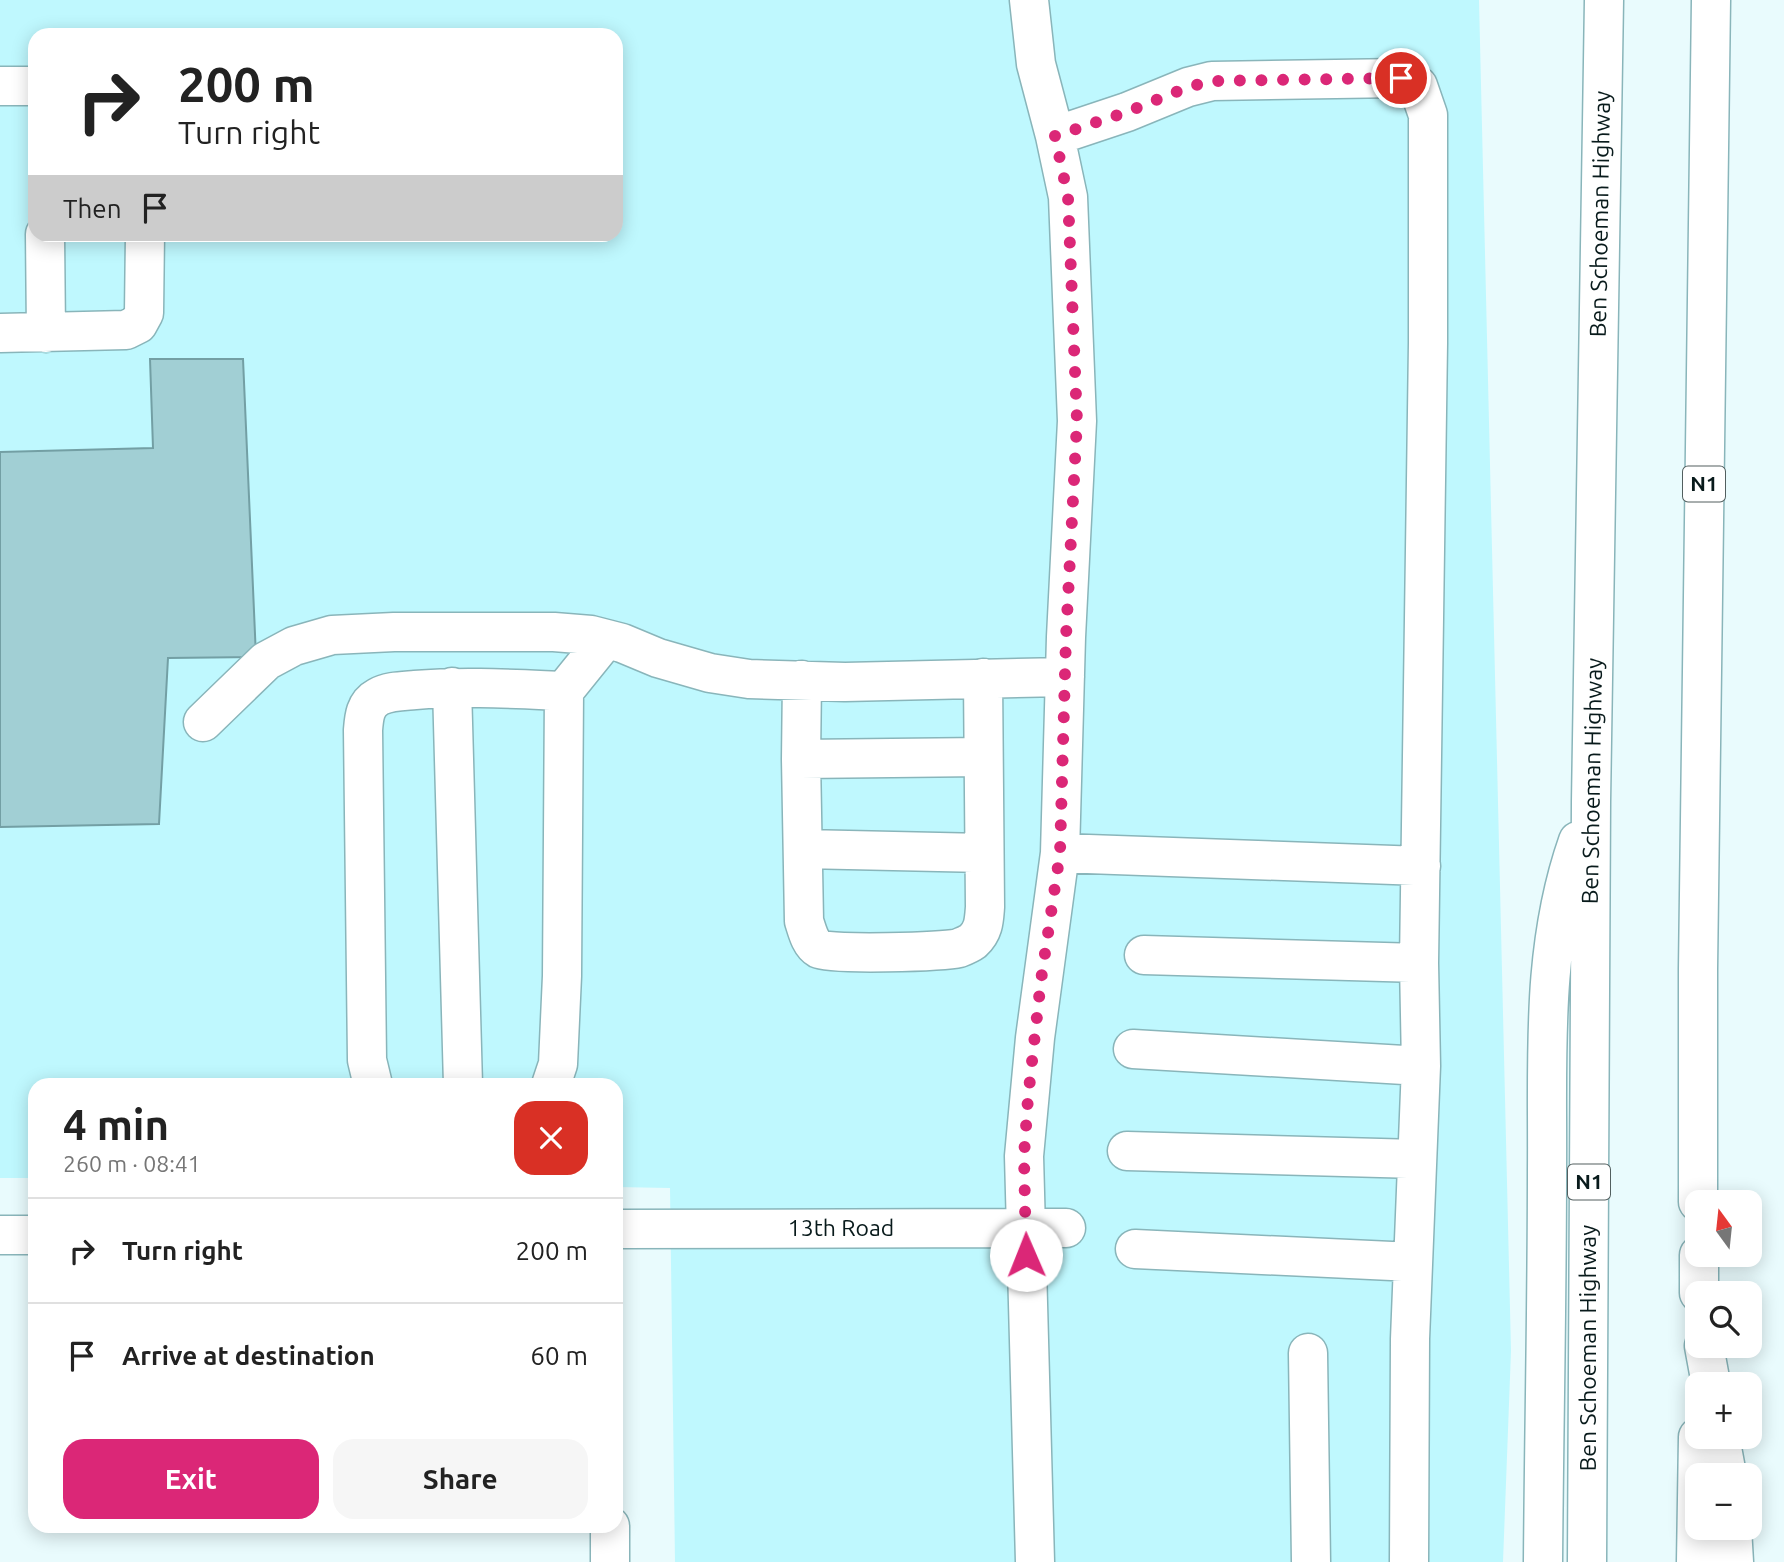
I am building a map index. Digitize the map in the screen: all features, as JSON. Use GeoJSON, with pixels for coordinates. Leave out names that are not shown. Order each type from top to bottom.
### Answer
{"type":"FeatureCollection","features":[{"type":"Feature","properties":{"kind":"main road"},"geometry":{"type":"LineString","coordinates":[[1029,0],[1036,64],[1068,197],[1077,421],[1060,853],[1041,980],[1024,1156],[1035,1562]]}},
{"type":"Feature","properties":{"kind":"main road","name":"Ben Schoeman Highway"},"geometry":{"type":"LineString","coordinates":[[1587,1562],[1591,802],[1604,0]]}},
{"type":"Feature","properties":{"kind":"main road","name":"N1"},"geometry":{"type":"LineString","coordinates":[[1698,1190],[1698,969],[1712,0]]}},
{"type":"Feature","properties":{"kind":"main road"},"geometry":{"type":"LineString","coordinates":[[1055,136],[1127,112],[1188,87],[1212,81],[1401,78],[1418,86],[1428,115],[1428,343],[1419,963],[1421,1066],[1410,1339],[1409,1562]]}},
{"type":"Feature","properties":{"kind":"main road"},"geometry":{"type":"LineString","coordinates":[[0,86],[28,86]]}},
{"type":"Feature","properties":{"kind":"main road"},"geometry":{"type":"LineString","coordinates":[[46,242],[46,333]]}},
{"type":"Feature","properties":{"kind":"main road"},"geometry":{"type":"LineString","coordinates":[[0,333],[126,330],[138,324],[144,313],[145,242]]}},
{"type":"Feature","properties":{"kind":"main road"},"geometry":{"type":"LineString","coordinates":[[203,722],[266,661],[294,646],[332,635],[394,632],[554,632],[592,635],[710,673],[749,679],[845,682],[1065,677]]}},
{"type":"Feature","properties":{"kind":"main road"},"geometry":{"type":"LineString","coordinates":[[553,1078],[558,1064],[562,976],[564,691],[606,639]]}},
{"type":"Feature","properties":{"kind":"main road"},"geometry":{"type":"LineString","coordinates":[[802,680],[804,921],[808,935],[820,950],[840,952],[949,949],[971,943],[980,934],[984,925],[983,678]]}},
{"type":"Feature","properties":{"kind":"main road"},"geometry":{"type":"LineString","coordinates":[[371,1078],[367,1060],[365,712],[378,696],[397,691],[452,687],[564,691]]}},
{"type":"Feature","properties":{"kind":"main road"},"geometry":{"type":"LineString","coordinates":[[452,687],[463,1078]]}},
{"type":"Feature","properties":{"kind":"main road"},"geometry":{"type":"LineString","coordinates":[[801,759],[983,757]]}},
{"type":"Feature","properties":{"kind":"main road"},"geometry":{"type":"LineString","coordinates":[[1543,1562],[1546,1035],[1557,923],[1569,868],[1591,802]]}},
{"type":"Feature","properties":{"kind":"main road"},"geometry":{"type":"LineString","coordinates":[[803,849],[984,853]]}},
{"type":"Feature","properties":{"kind":"main road"},"geometry":{"type":"LineString","coordinates":[[1060,853],[1421,866]]}},
{"type":"Feature","properties":{"kind":"main road"},"geometry":{"type":"LineString","coordinates":[[1144,955],[1419,963]]}},
{"type":"Feature","properties":{"kind":"main road"},"geometry":{"type":"LineString","coordinates":[[1133,1049],[1421,1066]]}},
{"type":"Feature","properties":{"kind":"main road"},"geometry":{"type":"LineString","coordinates":[[1127,1151],[1417,1159]]}},
{"type":"Feature","properties":{"kind":"main road","name":"13th Road"},"geometry":{"type":"LineString","coordinates":[[623,1229],[1066,1228]]}},
{"type":"Feature","properties":{"kind":"main road"},"geometry":{"type":"LineString","coordinates":[[0,1235],[28,1235]]}},
{"type":"Feature","properties":{"kind":"main road"},"geometry":{"type":"LineString","coordinates":[[1135,1249],[1413,1262]]}},
{"type":"Feature","properties":{"kind":"main road"},"geometry":{"type":"LineString","coordinates":[[1308,1353],[1311,1562]]}},
{"type":"Feature","properties":{"kind":"main road"},"geometry":{"type":"LineString","coordinates":[[1696,1562],[1698,1449]]}},
{"type":"Feature","properties":{"kind":"main road"},"geometry":{"type":"LineString","coordinates":[[610,1533],[610,1562]]}},
{"type":"Feature","properties":{"kind":"main road"},"geometry":{"type":"LineString","coordinates":[[1733,1540],[1734,1562]]}},
{"type":"Feature","properties":{"kind":"shaded area"},"geometry":{"type":"Polygon","coordinates":[[[0,0],[1479,0],[1511,1351],[1503,1562],[675,1562],[670,1188],[623,1187],[623,1078],[28,1078],[28,1178],[0,1178],[0,0]]]}},
{"type":"Feature","properties":{"kind":"building"},"geometry":{"type":"Polygon","coordinates":[[[150,359],[243,359],[256,657],[168,658],[159,824],[0,827],[0,452],[153,448],[150,359]]]}},
{"type":"Feature","properties":{"kind":"route"},"geometry":{"type":"LineString","coordinates":[[1026,1255],[1024,1156],[1028,1098],[1041,980],[1060,853],[1066,637],[1077,421],[1068,197],[1055,136],[1127,112],[1188,87],[1212,81],[1401,78]]}}]}
